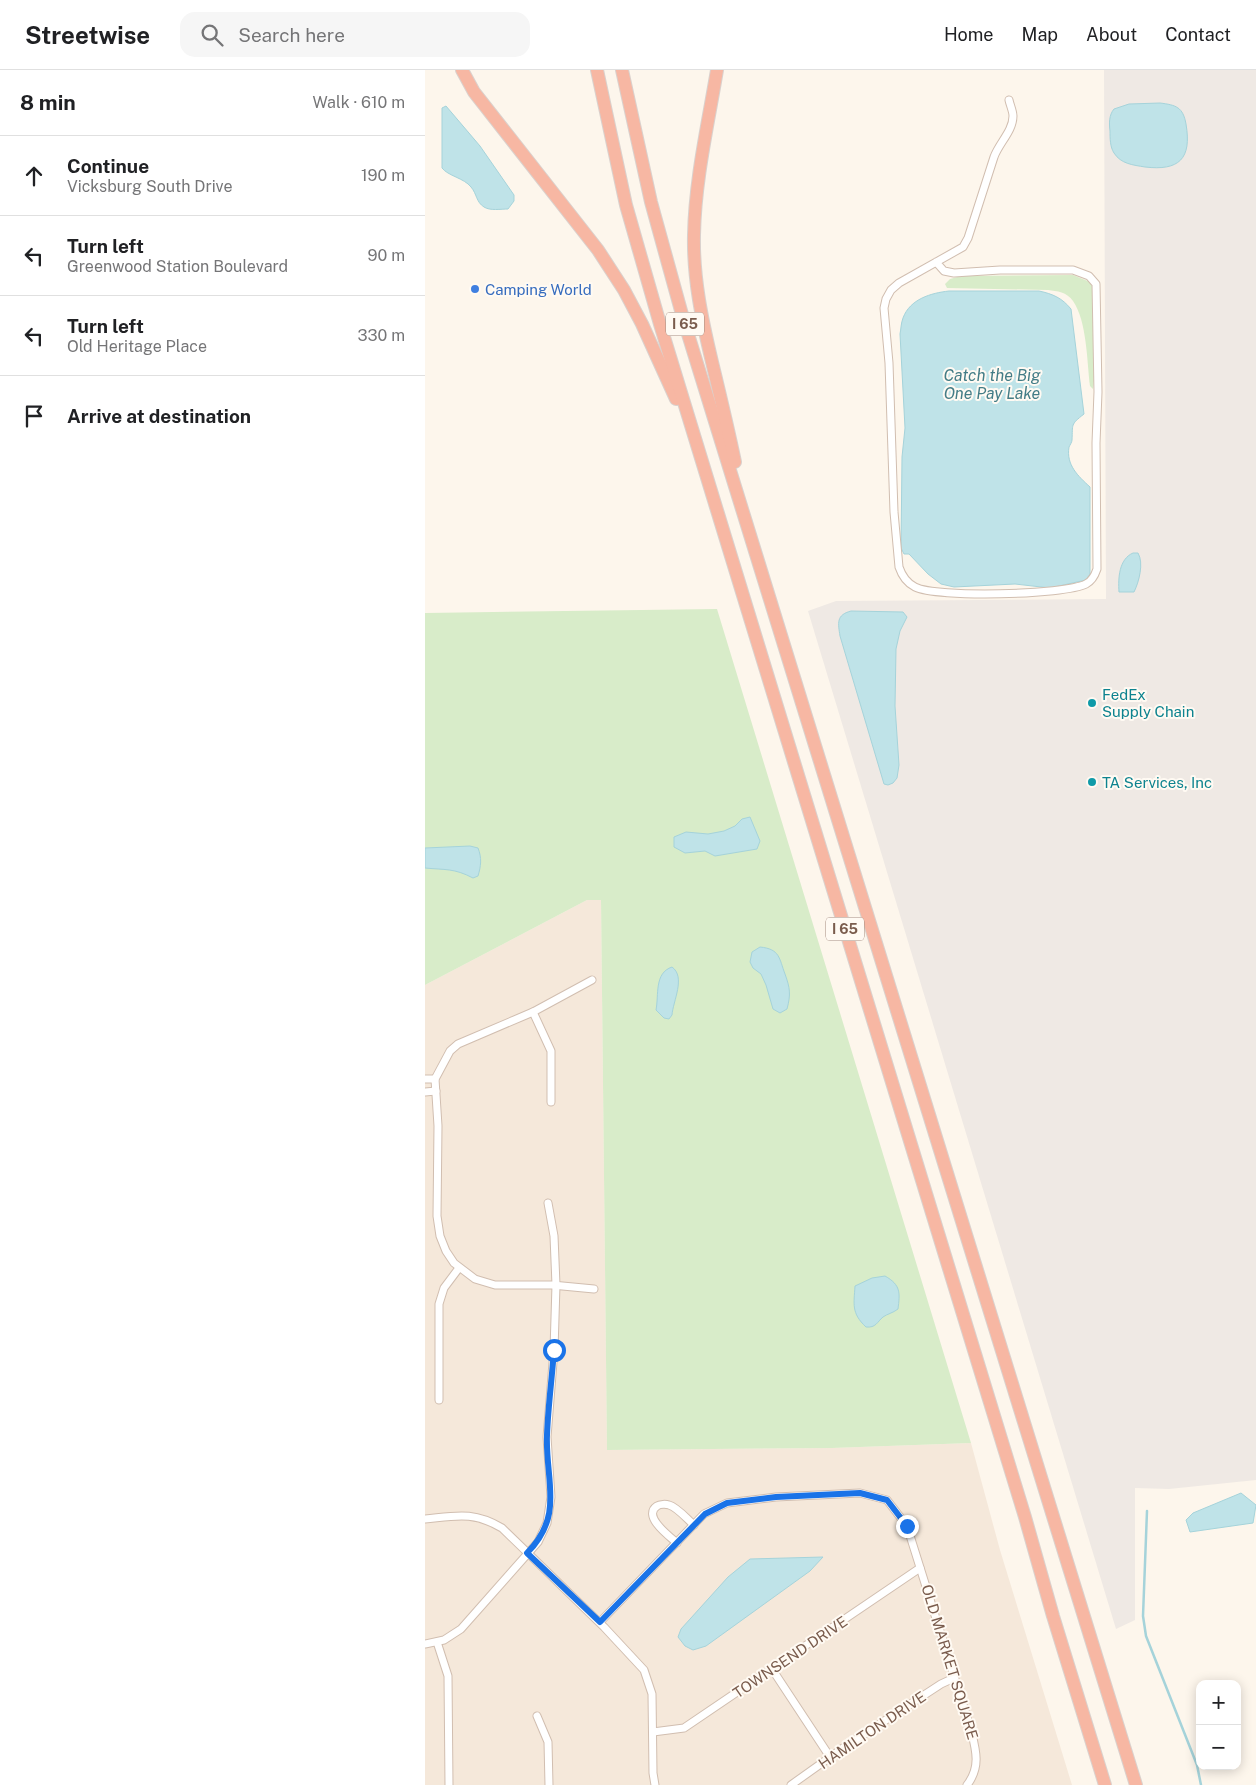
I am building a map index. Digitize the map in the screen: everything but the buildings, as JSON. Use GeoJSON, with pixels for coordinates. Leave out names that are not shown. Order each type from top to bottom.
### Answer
{"type":"FeatureCollection","features":[{"type":"Feature","properties":{"kind":"highway"},"geometry":{"type":"LineString","coordinates":[[462,70],[474,92],[598,250],[624,290],[642,324],[696,445]]}},
{"type":"Feature","properties":{"kind":"highway","name":"I 65"},"geometry":{"type":"LineString","coordinates":[[597,70],[626,205],[660,324],[1023,1508],[1053,1616],[1105,1785]]}},
{"type":"Feature","properties":{"kind":"highway","name":"I 65"},"geometry":{"type":"LineString","coordinates":[[622,70],[651,202],[679,300],[1136,1785]]}},
{"type":"Feature","properties":{"kind":"highway"},"geometry":{"type":"LineString","coordinates":[[717,70],[695,210],[695,264],[698,295],[706,337],[762,574]]}},
{"type":"Feature","properties":{"kind":"street"},"geometry":{"type":"LineString","coordinates":[[936,262],[944,271],[954,272],[1073,270],[1089,276],[1096,284],[1098,392],[1096,443],[1097,569],[1094,577],[1087,583],[1075,588],[1054,592],[936,592],[917,588],[908,582],[901,575],[899,567],[894,512],[889,363],[884,308],[886,299],[895,286],[936,262],[963,247],[968,238],[998,146],[1010,131],[1013,116],[1009,100]]}},
{"type":"Feature","properties":{"kind":"street"},"geometry":{"type":"LineString","coordinates":[[592,980],[533,1012],[458,1044],[450,1051],[435,1079],[438,1126],[438,1223],[440,1236],[446,1252],[454,1263],[475,1279],[495,1285],[556,1285],[594,1289]]}},
{"type":"Feature","properties":{"kind":"street"},"geometry":{"type":"LineString","coordinates":[[533,1012],[551,1050],[551,1102]]}},
{"type":"Feature","properties":{"kind":"street"},"geometry":{"type":"LineString","coordinates":[[425,1079],[435,1079]]}},
{"type":"Feature","properties":{"kind":"street"},"geometry":{"type":"LineString","coordinates":[[425,1092],[436,1091]]}},
{"type":"Feature","properties":{"kind":"street"},"geometry":{"type":"LineString","coordinates":[[425,1644],[444,1640],[461,1629],[538,1542],[543,1533],[549,1511],[550,1480],[547,1437],[554,1350],[556,1285],[554,1236],[547,1204]]}},
{"type":"Feature","properties":{"kind":"street"},"geometry":{"type":"LineString","coordinates":[[439,1400],[439,1304],[444,1288],[459,1268]]}},
{"type":"Feature","properties":{"kind":"street","name":"OLD MARKET SQUARE"},"geometry":{"type":"LineString","coordinates":[[600,1622],[705,1514],[727,1503],[776,1497],[860,1493],[887,1500],[907,1526],[977,1750],[974,1773],[967,1785]]}},
{"type":"Feature","properties":{"kind":"street"},"geometry":{"type":"LineString","coordinates":[[677,1543],[652,1517],[656,1507],[663,1504],[671,1505],[694,1525]]}},
{"type":"Feature","properties":{"kind":"street"},"geometry":{"type":"LineString","coordinates":[[425,1519],[467,1516],[487,1519],[502,1528],[600,1622],[644,1670],[652,1694],[653,1773],[655,1785]]}},
{"type":"Feature","properties":{"kind":"street","name":"TOWNSEND DRIVE"},"geometry":{"type":"LineString","coordinates":[[653,1732],[684,1728],[920,1568]]}},
{"type":"Feature","properties":{"kind":"street"},"geometry":{"type":"LineString","coordinates":[[437,1642],[448,1676],[449,1785]]}},
{"type":"Feature","properties":{"kind":"street"},"geometry":{"type":"LineString","coordinates":[[771,1670],[830,1757]]}},
{"type":"Feature","properties":{"kind":"street","name":"HAMILTON DRIVE"},"geometry":{"type":"LineString","coordinates":[[791,1785],[941,1684],[954,1678]]}},
{"type":"Feature","properties":{"kind":"street"},"geometry":{"type":"LineString","coordinates":[[537,1716],[548,1742],[549,1785]]}},
{"type":"Feature","properties":{"kind":"shaded area"},"geometry":{"type":"Polygon","coordinates":[[[1104,70],[1256,70],[1256,1480],[1169,1489],[1135,1488],[1135,1620],[1116,1629],[808,611],[836,601],[1106,599],[1104,70]]]}},
{"type":"Feature","properties":{"kind":"shaded area"},"geometry":{"type":"Polygon","coordinates":[[[587,900],[601,900],[607,1450],[832,1448],[971,1443],[1000,1550],[1072,1785],[425,1785],[425,985],[587,900]]]}},
{"type":"Feature","properties":{"kind":"green space"},"geometry":{"type":"Polygon","coordinates":[[[1073,275],[1090,282],[1095,292],[1093,389],[1090,386],[1084,330],[1078,309],[1068,296],[1048,290],[947,288],[945,284],[950,279],[961,276],[1073,275]]]}},
{"type":"Feature","properties":{"kind":"green space"},"geometry":{"type":"Polygon","coordinates":[[[717,609],[971,1443],[832,1448],[607,1450],[601,900],[587,900],[425,985],[425,613],[717,609]]]}},
{"type":"Feature","properties":{"kind":"water"},"geometry":{"type":"Polygon","coordinates":[[[1160,103],[1178,108],[1185,118],[1187,146],[1181,160],[1167,167],[1157,168],[1132,165],[1120,160],[1112,148],[1109,125],[1114,109],[1129,104],[1160,103]]]}},
{"type":"Feature","properties":{"kind":"water"},"geometry":{"type":"Polygon","coordinates":[[[446,106],[480,146],[514,195],[514,201],[508,209],[484,207],[479,203],[468,184],[442,168],[442,108],[446,106]]]}},
{"type":"Feature","properties":{"kind":"water","name":"Catch the Big One Pay Lake"},"geometry":{"type":"Polygon","coordinates":[[[949,291],[1039,291],[1057,297],[1071,309],[1084,414],[1073,425],[1069,459],[1074,470],[1090,487],[1090,574],[1086,580],[1050,588],[1015,584],[954,587],[941,584],[928,574],[909,554],[904,554],[901,548],[902,457],[905,428],[901,324],[906,311],[916,302],[928,295],[949,291]]]}},
{"type":"Feature","properties":{"kind":"water"},"geometry":{"type":"Polygon","coordinates":[[[1138,553],[1141,562],[1138,583],[1134,592],[1119,592],[1120,569],[1128,556],[1138,553]]]}},
{"type":"Feature","properties":{"kind":"water"},"geometry":{"type":"Polygon","coordinates":[[[851,611],[903,612],[907,617],[900,631],[896,649],[895,706],[899,765],[897,778],[888,785],[884,784],[840,636],[840,617],[851,611]]]}},
{"type":"Feature","properties":{"kind":"water"},"geometry":{"type":"Polygon","coordinates":[[[750,817],[760,841],[757,849],[715,856],[705,851],[685,853],[674,847],[674,837],[686,832],[708,834],[724,831],[735,826],[742,819],[750,817]]]}},
{"type":"Feature","properties":{"kind":"water"},"geometry":{"type":"Polygon","coordinates":[[[470,846],[478,848],[481,862],[478,876],[473,878],[455,871],[425,868],[425,848],[470,846]]]}},
{"type":"Feature","properties":{"kind":"water"},"geometry":{"type":"Polygon","coordinates":[[[760,947],[767,948],[778,955],[787,979],[789,995],[787,1009],[780,1013],[773,1009],[761,974],[753,968],[750,962],[752,952],[760,947]]]}},
{"type":"Feature","properties":{"kind":"water"},"geometry":{"type":"Polygon","coordinates":[[[672,967],[678,977],[678,989],[672,1015],[669,1019],[664,1018],[656,1010],[660,979],[666,970],[672,967]]]}},
{"type":"Feature","properties":{"kind":"water"},"geometry":{"type":"Polygon","coordinates":[[[885,1276],[897,1286],[898,1309],[883,1317],[874,1326],[866,1327],[856,1313],[854,1303],[855,1286],[872,1278],[885,1276]]]}},
{"type":"Feature","properties":{"kind":"water"},"geometry":{"type":"Polygon","coordinates":[[[1241,1493],[1256,1505],[1253,1523],[1190,1532],[1186,1520],[1193,1513],[1241,1493]]]}},
{"type":"Feature","properties":{"kind":"water"},"geometry":{"type":"Polygon","coordinates":[[[823,1557],[810,1571],[706,1646],[693,1650],[685,1646],[678,1637],[681,1629],[728,1577],[750,1559],[823,1557]]]}},
{"type":"Feature","properties":{"kind":"waterway"},"geometry":{"type":"LineString","coordinates":[[1147,1511],[1143,1616],[1146,1636],[1197,1765],[1201,1785]]}},
{"type":"Feature","properties":{"kind":"place","name":"Camping World"},"geometry":{"type":"Point","coordinates":[475,289]}},
{"type":"Feature","properties":{"kind":"place","name":"FedEx Supply Chain"},"geometry":{"type":"Point","coordinates":[1092,703]}},
{"type":"Feature","properties":{"kind":"place","name":"TA Services, Inc"},"geometry":{"type":"Point","coordinates":[1092,782]}},
{"type":"Feature","properties":{"kind":"route"},"geometry":{"type":"LineString","coordinates":[[554,1350],[547,1437],[551,1497],[547,1523],[543,1533],[538,1542],[527,1553],[600,1622],[705,1514],[727,1503],[776,1497],[860,1493],[887,1500],[907,1526]]}}]}
